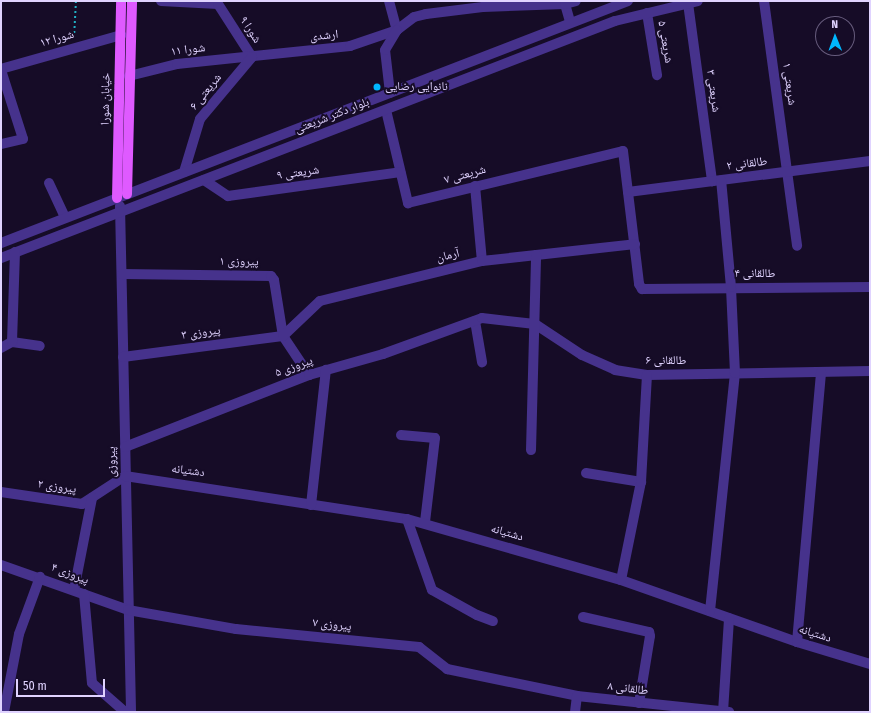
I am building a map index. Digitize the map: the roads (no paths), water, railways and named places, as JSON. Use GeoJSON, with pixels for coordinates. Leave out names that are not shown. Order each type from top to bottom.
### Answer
{"type":"FeatureCollection","features":[{"type":"Feature","properties":{"kind":"main road","name":"خیابان شورا"},"geometry":{"type":"LineString","coordinates":[[117,198],[121,1]]}},
{"type":"Feature","properties":{"kind":"main road","name":"خیابان شورا"},"geometry":{"type":"LineString","coordinates":[[127,194],[132,1]]}},
{"type":"Feature","properties":{"kind":"street","name":"شورا ۹"},"geometry":{"type":"LineString","coordinates":[[161,1],[218,4],[252,57]]}},
{"type":"Feature","properties":{"kind":"street"},"geometry":{"type":"LineString","coordinates":[[389,1],[397,30]]}},
{"type":"Feature","properties":{"kind":"street"},"geometry":{"type":"LineString","coordinates":[[390,93],[384,50],[397,30],[414,17],[482,4],[565,4],[576,1]]}},
{"type":"Feature","properties":{"kind":"street","name":"بلوار دکتر شریعتی"},"geometry":{"type":"LineString","coordinates":[[1,243],[390,93],[570,22],[611,4],[628,1]]}},
{"type":"Feature","properties":{"kind":"street","name":"شریعتی ۱"},"geometry":{"type":"LineString","coordinates":[[764,1],[789,172],[797,246]]}},
{"type":"Feature","properties":{"kind":"street","name":"بلوار دکتر شریعتی"},"geometry":{"type":"LineString","coordinates":[[1,258],[615,21],[693,2]]}},
{"type":"Feature","properties":{"kind":"street","name":"شریعتی ۳"},"geometry":{"type":"LineString","coordinates":[[693,2],[731,287],[735,373],[710,611]]}},
{"type":"Feature","properties":{"kind":"street"},"geometry":{"type":"LineString","coordinates":[[565,4],[570,22]]}},
{"type":"Feature","properties":{"kind":"street","name":"شریعتی ۵"},"geometry":{"type":"LineString","coordinates":[[647,13],[657,75]]}},
{"type":"Feature","properties":{"kind":"street","name":"ارشدی"},"geometry":{"type":"LineString","coordinates":[[252,57],[350,46],[397,30]]}},
{"type":"Feature","properties":{"kind":"street","name":"شورا ۱۲"},"geometry":{"type":"LineString","coordinates":[[1,144],[23,139],[1,70],[121,35]]}},
{"type":"Feature","properties":{"kind":"street","name":"شورا ۱۱"},"geometry":{"type":"LineString","coordinates":[[129,76],[177,64],[252,57]]}},
{"type":"Feature","properties":{"kind":"street","name":"شریعتی ۶"},"geometry":{"type":"LineString","coordinates":[[184,172],[200,119],[252,57]]}},
{"type":"Feature","properties":{"kind":"street","name":"شریعتی ۷"},"geometry":{"type":"LineString","coordinates":[[386,110],[408,203],[623,151],[628,192]]}},
{"type":"Feature","properties":{"kind":"street"},"geometry":{"type":"LineString","coordinates":[[242,150],[247,163]]}},
{"type":"Feature","properties":{"kind":"street","name":"طالقانی ۲"},"geometry":{"type":"LineString","coordinates":[[628,192],[870,161]]}},
{"type":"Feature","properties":{"kind":"street","name":"شریعتی ۹"},"geometry":{"type":"LineString","coordinates":[[204,180],[228,196],[400,172]]}},
{"type":"Feature","properties":{"kind":"street"},"geometry":{"type":"LineString","coordinates":[[49,183],[65,218]]}},
{"type":"Feature","properties":{"kind":"street"},"geometry":{"type":"LineString","coordinates":[[475,186],[482,261]]}},
{"type":"Feature","properties":{"kind":"street"},"geometry":{"type":"LineString","coordinates":[[628,192],[635,244]]}},
{"type":"Feature","properties":{"kind":"street"},"geometry":{"type":"LineString","coordinates":[[121,211],[127,194]]}},
{"type":"Feature","properties":{"kind":"street"},"geometry":{"type":"LineString","coordinates":[[117,198],[121,211]]}},
{"type":"Feature","properties":{"kind":"street","name":"پیروزی"},"geometry":{"type":"LineString","coordinates":[[121,211],[125,476],[131,712]]}},
{"type":"Feature","properties":{"kind":"street","name":"طالقانی ۴"},"geometry":{"type":"LineString","coordinates":[[635,244],[640,287],[870,287]]}},
{"type":"Feature","properties":{"kind":"street","name":"آرمان"},"geometry":{"type":"LineString","coordinates":[[283,336],[320,301],[482,261],[635,244]]}},
{"type":"Feature","properties":{"kind":"street"},"geometry":{"type":"LineString","coordinates":[[12,342],[16,252]]}},
{"type":"Feature","properties":{"kind":"street"},"geometry":{"type":"LineString","coordinates":[[531,450],[536,255]]}},
{"type":"Feature","properties":{"kind":"street","name":"پیروزی ۱"},"geometry":{"type":"LineString","coordinates":[[122,274],[271,276],[274,280],[283,336],[308,375]]}},
{"type":"Feature","properties":{"kind":"street","name":"طالقانی ۶"},"geometry":{"type":"LineString","coordinates":[[475,320],[482,318],[534,324],[582,355],[616,370],[647,375],[870,371]]}},
{"type":"Feature","properties":{"kind":"street"},"geometry":{"type":"LineString","coordinates":[[475,320],[482,362]]}},
{"type":"Feature","properties":{"kind":"street","name":"پیروزی ۵"},"geometry":{"type":"LineString","coordinates":[[125,447],[308,375],[383,354],[475,320]]}},
{"type":"Feature","properties":{"kind":"street","name":"پیروزی ۳"},"geometry":{"type":"LineString","coordinates":[[123,357],[283,336]]}},
{"type":"Feature","properties":{"kind":"street"},"geometry":{"type":"LineString","coordinates":[[1,348],[12,342],[40,346]]}},
{"type":"Feature","properties":{"kind":"street"},"geometry":{"type":"LineString","coordinates":[[311,505],[326,370]]}},
{"type":"Feature","properties":{"kind":"street"},"geometry":{"type":"LineString","coordinates":[[797,642],[821,372]]}},
{"type":"Feature","properties":{"kind":"street"},"geometry":{"type":"LineString","coordinates":[[621,580],[641,482],[647,375]]}},
{"type":"Feature","properties":{"kind":"street"},"geometry":{"type":"LineString","coordinates":[[401,435],[435,438],[425,522]]}},
{"type":"Feature","properties":{"kind":"street"},"geometry":{"type":"LineString","coordinates":[[586,473],[641,482]]}},
{"type":"Feature","properties":{"kind":"street","name":"دشتیانه"},"geometry":{"type":"LineString","coordinates":[[125,476],[215,488],[311,505],[407,518],[425,522],[621,580],[797,642],[870,664]]}},
{"type":"Feature","properties":{"kind":"street","name":"پیروزی ۲"},"geometry":{"type":"LineString","coordinates":[[1,492],[82,504],[125,476]]}},
{"type":"Feature","properties":{"kind":"street"},"geometry":{"type":"LineString","coordinates":[[74,590],[92,498]]}},
{"type":"Feature","properties":{"kind":"street"},"geometry":{"type":"LineString","coordinates":[[407,518],[432,590],[477,615],[493,621]]}},
{"type":"Feature","properties":{"kind":"street","name":"پیروزی ۴"},"geometry":{"type":"LineString","coordinates":[[1,565],[40,577],[128,610]]}},
{"type":"Feature","properties":{"kind":"street"},"geometry":{"type":"LineString","coordinates":[[4,712],[19,634],[40,577]]}},
{"type":"Feature","properties":{"kind":"street"},"geometry":{"type":"LineString","coordinates":[[84,594],[92,683],[125,712]]}},
{"type":"Feature","properties":{"kind":"street","name":"پیروزی ۷"},"geometry":{"type":"LineString","coordinates":[[128,610],[236,629],[419,647],[447,669],[525,685]]}},
{"type":"Feature","properties":{"kind":"street"},"geometry":{"type":"LineString","coordinates":[[583,617],[649,632],[650,636],[639,703]]}},
{"type":"Feature","properties":{"kind":"street"},"geometry":{"type":"LineString","coordinates":[[725,712],[729,618]]}},
{"type":"Feature","properties":{"kind":"street","name":"طالقانی ۸"},"geometry":{"type":"LineString","coordinates":[[525,685],[577,696],[725,712]]}},
{"type":"Feature","properties":{"kind":"street"},"geometry":{"type":"LineString","coordinates":[[575,712],[577,696]]}},
{"type":"Feature","properties":{"kind":"place","name":"نانوایی رضایی"},"geometry":{"type":"Point","coordinates":[377,87]}}]}
